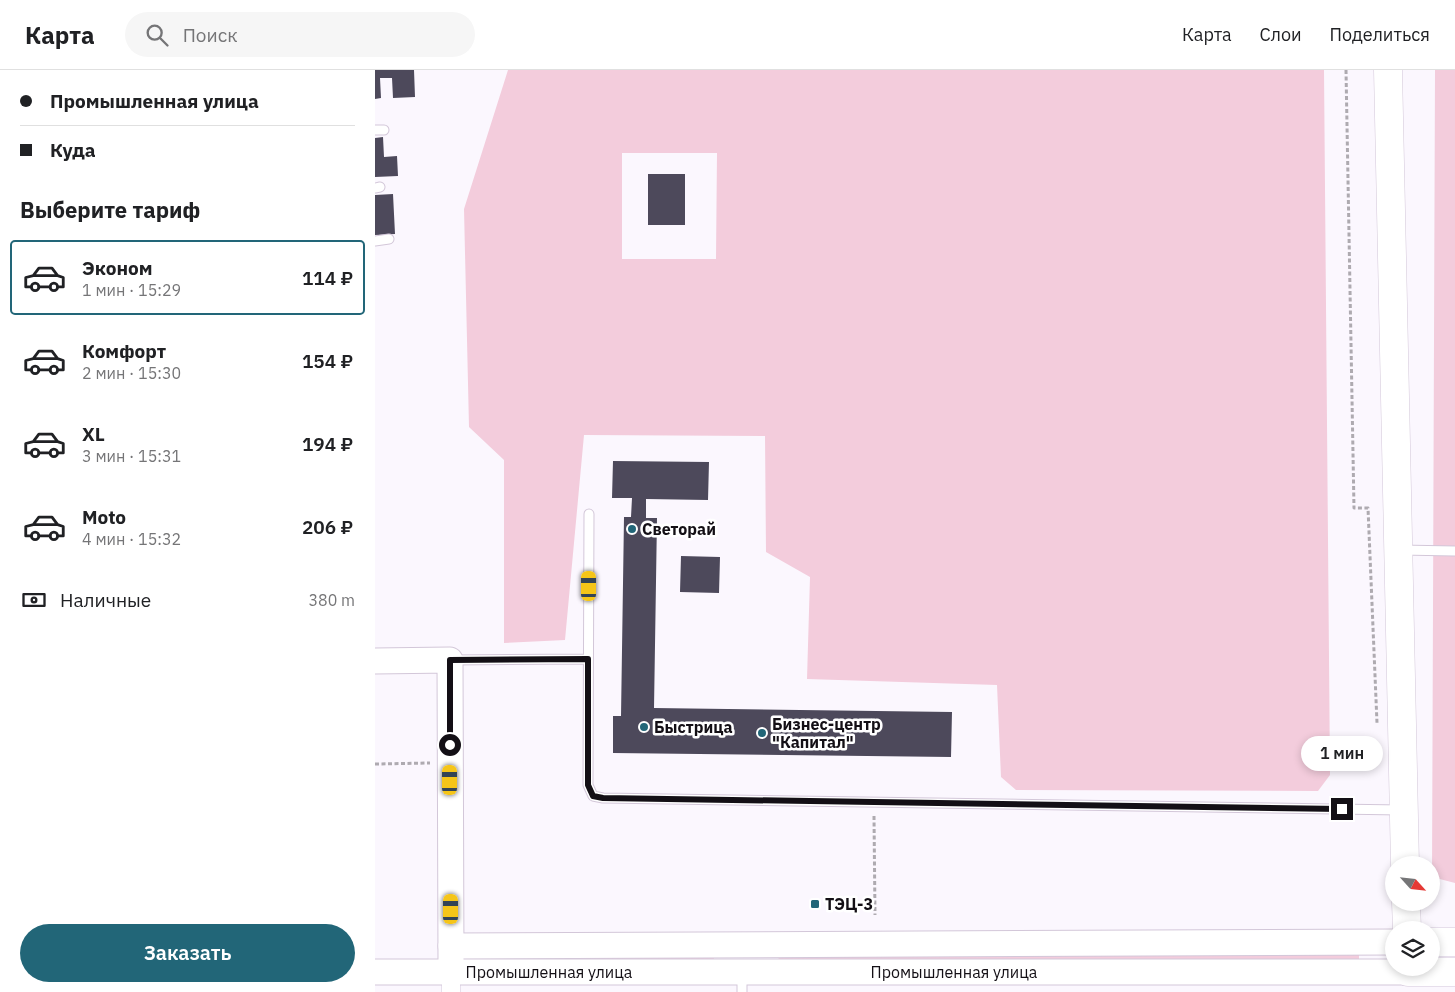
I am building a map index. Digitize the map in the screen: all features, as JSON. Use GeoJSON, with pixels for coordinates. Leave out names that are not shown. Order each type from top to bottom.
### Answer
{"type":"FeatureCollection","features":[{"type":"Feature","properties":{"kind":"main road"},"geometry":{"type":"LineString","coordinates":[[1388,70],[1405,856]]}},
{"type":"Feature","properties":{"kind":"main road"},"geometry":{"type":"LineString","coordinates":[[1440,942],[1455,942]]}},
{"type":"Feature","properties":{"kind":"main road","name":"Промышленная улица"},"geometry":{"type":"LineString","coordinates":[[1440,971],[1455,972]]}},
{"type":"Feature","properties":{"kind":"street"},"geometry":{"type":"LineString","coordinates":[[375,660],[450,660]]}},
{"type":"Feature","properties":{"kind":"street","name":"Промышленная улица"},"geometry":{"type":"LineString","coordinates":[[450,660],[451,982]]}},
{"type":"Feature","properties":{"kind":"street","name":"Промышленная улица"},"geometry":{"type":"LineString","coordinates":[[451,946],[1385,942]]}},
{"type":"Feature","properties":{"kind":"street"},"geometry":{"type":"LineString","coordinates":[[742,945],[742,982]]}},
{"type":"Feature","properties":{"kind":"street","name":"Промышленная улица"},"geometry":{"type":"LineString","coordinates":[[375,972],[451,982],[742,982],[1385,970]]}},
{"type":"Feature","properties":{"kind":"lane"},"geometry":{"type":"LineString","coordinates":[[375,241],[389,240]]}},
{"type":"Feature","properties":{"kind":"lane"},"geometry":{"type":"LineString","coordinates":[[589,514],[588,785],[593,796],[613,798],[874,803],[1404,810]]}},
{"type":"Feature","properties":{"kind":"lane"},"geometry":{"type":"LineString","coordinates":[[1399,550],[1455,551]]}},
{"type":"Feature","properties":{"kind":"lane"},"geometry":{"type":"LineString","coordinates":[[450,660],[588,659]]}},
{"type":"Feature","properties":{"kind":"path"},"geometry":{"type":"LineString","coordinates":[[1346,70],[1354,508],[1368,508],[1377,725]]}},
{"type":"Feature","properties":{"kind":"path"},"geometry":{"type":"LineString","coordinates":[[375,764],[450,762]]}},
{"type":"Feature","properties":{"kind":"path"},"geometry":{"type":"LineString","coordinates":[[874,803],[875,915]]}},
{"type":"Feature","properties":{"kind":"shaded area"},"geometry":{"type":"Polygon","coordinates":[[[508,70],[1324,70],[1330,775],[1318,791],[1016,790],[1001,777],[997,685],[807,679],[810,577],[766,552],[765,436],[584,435],[565,640],[504,643],[504,460],[469,427],[464,209],[508,70]],[[622,153],[622,259],[716,259],[717,153],[622,153]]]}},
{"type":"Feature","properties":{"kind":"shaded area"},"geometry":{"type":"Polygon","coordinates":[[[1435,70],[1455,70],[1455,883],[1440,879],[1440,856],[1432,856],[1435,70]]]}},
{"type":"Feature","properties":{"kind":"shaded area"},"geometry":{"type":"Polygon","coordinates":[[[1359,951],[1359,960],[779,962],[778,954],[1359,951]]]}},
{"type":"Feature","properties":{"kind":"shaded area"},"geometry":{"type":"Polygon","coordinates":[[[511,955],[714,955],[714,964],[511,963],[511,955]]]}},
{"type":"Feature","properties":{"kind":"building"},"geometry":{"type":"Polygon","coordinates":[[[375,70],[414,70],[415,97],[393,98],[392,78],[380,78],[381,98],[375,99],[375,70]]]}},
{"type":"Feature","properties":{"kind":"building"},"geometry":{"type":"Polygon","coordinates":[[[383,137],[384,157],[397,156],[398,176],[375,177],[375,138],[383,137]]]}},
{"type":"Feature","properties":{"kind":"building"},"geometry":{"type":"Polygon","coordinates":[[[648,174],[685,174],[685,225],[648,225],[648,174]]]}},
{"type":"Feature","properties":{"kind":"building"},"geometry":{"type":"Polygon","coordinates":[[[393,194],[395,234],[375,235],[375,195],[393,194]]]}},
{"type":"Feature","properties":{"kind":"building"},"geometry":{"type":"Polygon","coordinates":[[[613,461],[709,462],[708,500],[646,499],[646,518],[657,518],[654,708],[952,712],[951,757],[613,753],[613,716],[621,716],[624,517],[631,517],[632,498],[612,498],[613,461]]]}},
{"type":"Feature","properties":{"kind":"building"},"geometry":{"type":"Polygon","coordinates":[[[681,556],[720,557],[719,593],[680,592],[681,556]]]}},
{"type":"Feature","properties":{"kind":"place","name":"Светорай"},"geometry":{"type":"Point","coordinates":[632,529]}},
{"type":"Feature","properties":{"kind":"place","name":"Быстрица"},"geometry":{"type":"Point","coordinates":[644,727]}},
{"type":"Feature","properties":{"kind":"place","name":"Бизнес-центр \"Капитал\""},"geometry":{"type":"Point","coordinates":[762,733]}},
{"type":"Feature","properties":{"kind":"place","name":"ТЭЦ-3"},"geometry":{"type":"Point","coordinates":[815,904]}},
{"type":"Feature","properties":{"kind":"route"},"geometry":{"type":"LineString","coordinates":[[450,745],[450,660],[588,659],[588,785],[593,796],[603,798],[1342,809]]}}]}
